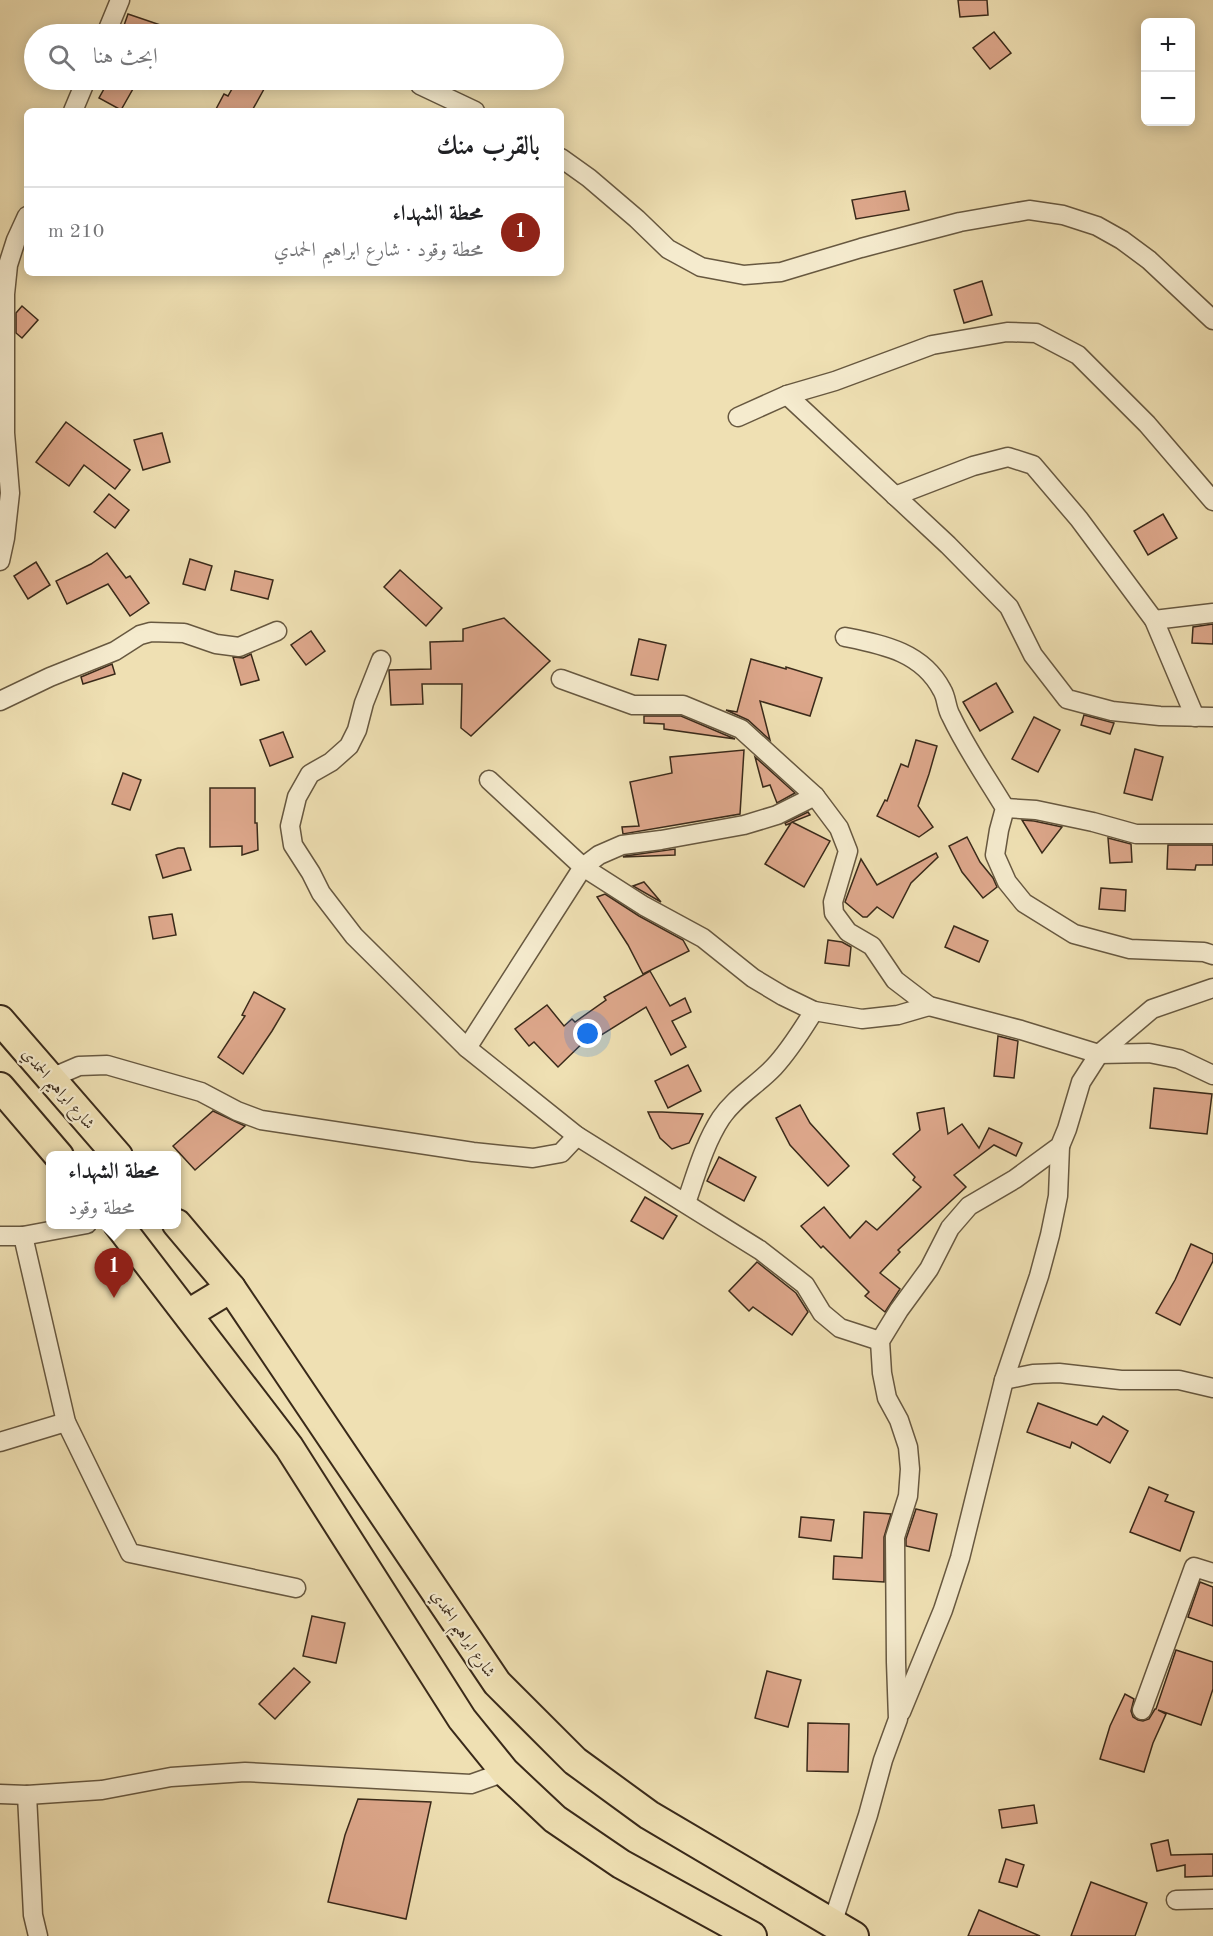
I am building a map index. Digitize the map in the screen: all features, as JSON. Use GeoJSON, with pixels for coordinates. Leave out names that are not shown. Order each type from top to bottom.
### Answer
{"type":"FeatureCollection","features":[{"type":"Feature","properties":{"kind":"main road","name":"شارع ابراهيم الحمدي"},"geometry":{"type":"LineString","coordinates":[[0,1020],[115,1151]]}},
{"type":"Feature","properties":{"kind":"main road"},"geometry":{"type":"LineString","coordinates":[[0,1087],[56,1151]]}},
{"type":"Feature","properties":{"kind":"main road"},"geometry":{"type":"LineString","coordinates":[[122,1229],[289,1447],[462,1719],[505,1772],[555,1820],[621,1864],[752,1936]]}},
{"type":"Feature","properties":{"kind":"main road","name":"شارع ابراهيم الحمدي"},"geometry":{"type":"LineString","coordinates":[[181,1229],[231,1288],[497,1683],[575,1761],[649,1815],[843,1930]]}},
{"type":"Feature","properties":{"kind":"main road"},"geometry":{"type":"LineString","coordinates":[[188,1314],[231,1288]]}},
{"type":"Feature","properties":{"kind":"street"},"geometry":{"type":"LineString","coordinates":[[110,24],[120,0]]}},
{"type":"Feature","properties":{"kind":"street"},"geometry":{"type":"LineString","coordinates":[[74,108],[82,90]]}},
{"type":"Feature","properties":{"kind":"street"},"geometry":{"type":"LineString","coordinates":[[431,90],[469,108]]}},
{"type":"Feature","properties":{"kind":"street"},"geometry":{"type":"LineString","coordinates":[[564,160],[637,219],[668,249],[701,267],[744,275],[781,273],[861,248],[960,222],[1029,210],[1063,215],[1097,226],[1122,240],[1149,260],[1213,320]]}},
{"type":"Feature","properties":{"kind":"street"},"geometry":{"type":"LineString","coordinates":[[0,561],[10,493],[5,434],[5,294],[8,265],[15,240],[24,222]]}},
{"type":"Feature","properties":{"kind":"street"},"geometry":{"type":"LineString","coordinates":[[738,417],[787,395],[835,381],[932,345],[1007,332],[1036,333],[1078,355],[1147,424],[1213,501]]}},
{"type":"Feature","properties":{"kind":"street"},"geometry":{"type":"LineString","coordinates":[[787,395],[948,545],[1009,607],[1033,655],[1067,699],[1112,711],[1160,716],[1213,717]]}},
{"type":"Feature","properties":{"kind":"street"},"geometry":{"type":"LineString","coordinates":[[895,496],[973,466],[1008,457],[1033,465],[1078,519],[1154,620],[1194,717]]}},
{"type":"Feature","properties":{"kind":"street"},"geometry":{"type":"LineString","coordinates":[[1154,620],[1213,613]]}},
{"type":"Feature","properties":{"kind":"street"},"geometry":{"type":"LineString","coordinates":[[0,701],[50,677],[115,651],[140,635],[151,632],[184,633],[216,644],[239,647],[277,631]]}},
{"type":"Feature","properties":{"kind":"street"},"geometry":{"type":"LineString","coordinates":[[845,637],[881,645],[916,659],[934,676],[944,693],[949,714],[1005,808],[995,855],[1007,882],[1024,903],[1074,934],[1130,949],[1204,952],[1213,955]]}},
{"type":"Feature","properties":{"kind":"street"},"geometry":{"type":"LineString","coordinates":[[381,660],[364,703],[357,730],[349,746],[332,762],[310,774],[297,797],[290,826],[293,845],[321,893],[354,936],[467,1048],[577,1136],[760,1250],[804,1285],[822,1313],[840,1328],[880,1341]]}},
{"type":"Feature","properties":{"kind":"street"},"geometry":{"type":"LineString","coordinates":[[561,678],[633,705],[683,705],[741,729],[815,796],[839,828],[848,851],[833,902],[834,914],[848,932],[872,946],[895,980],[929,1006],[1021,1030],[1099,1054],[1149,1053],[1179,1059],[1213,1075]]}},
{"type":"Feature","properties":{"kind":"street"},"geometry":{"type":"LineString","coordinates":[[489,780],[583,867],[644,906],[703,938],[753,978],[814,1011],[862,1019],[898,1015],[929,1006]]}},
{"type":"Feature","properties":{"kind":"street"},"geometry":{"type":"LineString","coordinates":[[467,1048],[583,867],[599,855],[622,845],[744,825],[777,814],[815,796]]}},
{"type":"Feature","properties":{"kind":"street"},"geometry":{"type":"LineString","coordinates":[[1005,808],[1036,810],[1136,834],[1213,834]]}},
{"type":"Feature","properties":{"kind":"street"},"geometry":{"type":"LineString","coordinates":[[843,1930],[868,1815],[883,1760],[943,1610],[960,1558],[1004,1380],[1039,1276],[1050,1235],[1058,1196],[1060,1146],[1081,1082],[1099,1054],[1152,1009],[1213,988]]}},
{"type":"Feature","properties":{"kind":"street"},"geometry":{"type":"LineString","coordinates":[[686,1203],[705,1149],[722,1118],[742,1093],[772,1069],[788,1052],[814,1011]]}},
{"type":"Feature","properties":{"kind":"street"},"geometry":{"type":"LineString","coordinates":[[51,1078],[79,1066],[107,1065],[201,1092],[237,1111],[261,1120],[473,1152],[533,1158],[561,1153],[577,1136]]}},
{"type":"Feature","properties":{"kind":"street"},"geometry":{"type":"LineString","coordinates":[[898,1719],[895,1537],[908,1496],[910,1469],[908,1447],[899,1420],[887,1398],[882,1373],[880,1341],[929,1269],[950,1228],[969,1206],[1015,1179],[1060,1146]]}},
{"type":"Feature","properties":{"kind":"street"},"geometry":{"type":"LineString","coordinates":[[0,1236],[23,1236],[60,1229]]}},
{"type":"Feature","properties":{"kind":"street"},"geometry":{"type":"LineString","coordinates":[[23,1236],[66,1422],[130,1553],[296,1588]]}},
{"type":"Feature","properties":{"kind":"street"},"geometry":{"type":"LineString","coordinates":[[1004,1380],[1059,1372],[1121,1380],[1179,1380],[1213,1388]]}},
{"type":"Feature","properties":{"kind":"street"},"geometry":{"type":"LineString","coordinates":[[0,1442],[66,1422]]}},
{"type":"Feature","properties":{"kind":"street"},"geometry":{"type":"LineString","coordinates":[[1142,1710],[1194,1567],[1213,1573]]}},
{"type":"Feature","properties":{"kind":"street"},"geometry":{"type":"LineString","coordinates":[[0,1794],[27,1795],[102,1790],[171,1777],[245,1772],[471,1784],[505,1772]]}},
{"type":"Feature","properties":{"kind":"street"},"geometry":{"type":"LineString","coordinates":[[27,1795],[33,1915],[38,1936]]}},
{"type":"Feature","properties":{"kind":"street"},"geometry":{"type":"LineString","coordinates":[[1176,1900],[1213,1899]]}},
{"type":"Feature","properties":{"kind":"building"},"geometry":{"type":"Polygon","coordinates":[[[958,0],[987,0],[988,15],[960,17],[958,0]]]}},
{"type":"Feature","properties":{"kind":"building"},"geometry":{"type":"Polygon","coordinates":[[[128,14],[157,24],[124,24],[128,14]]]}},
{"type":"Feature","properties":{"kind":"building"},"geometry":{"type":"Polygon","coordinates":[[[994,32],[1011,53],[990,69],[973,48],[994,32]]]}},
{"type":"Feature","properties":{"kind":"building"},"geometry":{"type":"Polygon","coordinates":[[[103,90],[132,90],[122,108],[117,108],[99,98],[103,90]]]}},
{"type":"Feature","properties":{"kind":"building"},"geometry":{"type":"Polygon","coordinates":[[[231,90],[263,90],[254,108],[217,108],[224,94],[228,96],[231,90]]]}},
{"type":"Feature","properties":{"kind":"building"},"geometry":{"type":"Polygon","coordinates":[[[905,191],[909,210],[856,219],[852,200],[905,191]]]}},
{"type":"Feature","properties":{"kind":"building"},"geometry":{"type":"Polygon","coordinates":[[[982,281],[992,315],[964,323],[954,290],[982,281]]]}},
{"type":"Feature","properties":{"kind":"building"},"geometry":{"type":"Polygon","coordinates":[[[22,306],[38,320],[22,338],[16,333],[16,313],[22,306]]]}},
{"type":"Feature","properties":{"kind":"building"},"geometry":{"type":"Polygon","coordinates":[[[66,422],[130,470],[115,489],[84,465],[69,486],[36,462],[66,422]]]}},
{"type":"Feature","properties":{"kind":"building"},"geometry":{"type":"Polygon","coordinates":[[[162,433],[170,462],[143,470],[134,440],[162,433]]]}},
{"type":"Feature","properties":{"kind":"building"},"geometry":{"type":"Polygon","coordinates":[[[109,494],[129,510],[115,528],[94,512],[109,494]]]}},
{"type":"Feature","properties":{"kind":"building"},"geometry":{"type":"Polygon","coordinates":[[[1163,514],[1177,538],[1148,555],[1134,531],[1163,514]]]}},
{"type":"Feature","properties":{"kind":"building"},"geometry":{"type":"Polygon","coordinates":[[[107,553],[126,578],[130,576],[149,603],[130,616],[108,584],[67,604],[56,581],[91,564],[107,553]]]}},
{"type":"Feature","properties":{"kind":"building"},"geometry":{"type":"Polygon","coordinates":[[[190,559],[212,566],[205,590],[183,584],[190,559]]]}},
{"type":"Feature","properties":{"kind":"building"},"geometry":{"type":"Polygon","coordinates":[[[36,562],[50,585],[28,599],[14,576],[36,562]]]}},
{"type":"Feature","properties":{"kind":"building"},"geometry":{"type":"Polygon","coordinates":[[[400,570],[442,608],[426,626],[384,587],[400,570]]]}},
{"type":"Feature","properties":{"kind":"building"},"geometry":{"type":"Polygon","coordinates":[[[235,571],[273,580],[268,599],[231,590],[235,571]]]}},
{"type":"Feature","properties":{"kind":"building"},"geometry":{"type":"Polygon","coordinates":[[[504,618],[550,661],[471,736],[461,728],[462,684],[422,684],[423,704],[391,705],[389,670],[431,669],[430,642],[463,641],[463,629],[504,618]]]}},
{"type":"Feature","properties":{"kind":"building"},"geometry":{"type":"Polygon","coordinates":[[[1213,624],[1213,644],[1192,643],[1193,627],[1213,624]]]}},
{"type":"Feature","properties":{"kind":"building"},"geometry":{"type":"Polygon","coordinates":[[[311,631],[325,651],[306,665],[291,645],[311,631]]]}},
{"type":"Feature","properties":{"kind":"building"},"geometry":{"type":"Polygon","coordinates":[[[639,639],[666,645],[658,680],[631,675],[639,639]]]}},
{"type":"Feature","properties":{"kind":"building"},"geometry":{"type":"Polygon","coordinates":[[[251,654],[259,680],[241,685],[233,657],[243,658],[251,654]]]}},
{"type":"Feature","properties":{"kind":"building"},"geometry":{"type":"Polygon","coordinates":[[[751,659],[822,678],[810,716],[760,701],[770,740],[748,720],[726,710],[737,712],[751,659]]]}},
{"type":"Feature","properties":{"kind":"building"},"geometry":{"type":"Polygon","coordinates":[[[112,664],[115,674],[83,684],[81,677],[112,664]]]}},
{"type":"Feature","properties":{"kind":"building"},"geometry":{"type":"Polygon","coordinates":[[[996,683],[1013,712],[980,731],[963,702],[996,683]]]}},
{"type":"Feature","properties":{"kind":"building"},"geometry":{"type":"Polygon","coordinates":[[[1084,715],[1114,723],[1110,734],[1081,725],[1084,715]]]}},
{"type":"Feature","properties":{"kind":"building"},"geometry":{"type":"Polygon","coordinates":[[[644,716],[681,716],[735,739],[664,729],[664,724],[644,723],[644,716]]]}},
{"type":"Feature","properties":{"kind":"building"},"geometry":{"type":"Polygon","coordinates":[[[1034,717],[1060,730],[1038,772],[1012,759],[1034,717]]]}},
{"type":"Feature","properties":{"kind":"building"},"geometry":{"type":"Polygon","coordinates":[[[283,732],[293,757],[270,766],[260,740],[283,732]]]}},
{"type":"Feature","properties":{"kind":"building"},"geometry":{"type":"Polygon","coordinates":[[[916,740],[937,746],[918,806],[933,827],[919,837],[877,816],[885,800],[887,801],[901,764],[908,767],[916,740]]]}},
{"type":"Feature","properties":{"kind":"building"},"geometry":{"type":"Polygon","coordinates":[[[1135,749],[1163,757],[1152,800],[1124,793],[1135,749]]]}},
{"type":"Feature","properties":{"kind":"building"},"geometry":{"type":"Polygon","coordinates":[[[744,750],[740,814],[623,834],[622,827],[639,826],[630,782],[672,773],[670,757],[744,750]]]}},
{"type":"Feature","properties":{"kind":"building"},"geometry":{"type":"Polygon","coordinates":[[[755,757],[795,793],[777,803],[770,785],[763,787],[755,757]]]}},
{"type":"Feature","properties":{"kind":"building"},"geometry":{"type":"Polygon","coordinates":[[[123,773],[141,780],[130,810],[112,804],[123,773]]]}},
{"type":"Feature","properties":{"kind":"building"},"geometry":{"type":"Polygon","coordinates":[[[210,788],[255,788],[258,850],[242,855],[242,846],[210,847],[210,788]]]}},
{"type":"Feature","properties":{"kind":"building"},"geometry":{"type":"Polygon","coordinates":[[[808,812],[810,815],[792,822],[830,841],[804,887],[765,864],[791,823],[786,825],[785,823],[808,812]]]}},
{"type":"Feature","properties":{"kind":"building"},"geometry":{"type":"Polygon","coordinates":[[[1022,820],[1034,821],[1062,827],[1042,853],[1022,820]]]}},
{"type":"Feature","properties":{"kind":"building"},"geometry":{"type":"Polygon","coordinates":[[[967,837],[997,887],[983,898],[962,872],[949,846],[967,837]]]}},
{"type":"Feature","properties":{"kind":"building"},"geometry":{"type":"Polygon","coordinates":[[[1108,838],[1131,844],[1132,862],[1110,863],[1108,838]]]}},
{"type":"Feature","properties":{"kind":"building"},"geometry":{"type":"Polygon","coordinates":[[[1168,845],[1213,845],[1213,865],[1196,865],[1195,870],[1167,869],[1168,845]]]}},
{"type":"Feature","properties":{"kind":"building"},"geometry":{"type":"Polygon","coordinates":[[[184,848],[191,870],[163,878],[156,855],[184,848]]]}},
{"type":"Feature","properties":{"kind":"building"},"geometry":{"type":"Polygon","coordinates":[[[675,849],[675,855],[623,857],[625,856],[675,849]]]}},
{"type":"Feature","properties":{"kind":"building"},"geometry":{"type":"Polygon","coordinates":[[[936,853],[938,857],[911,883],[893,918],[877,907],[867,917],[863,917],[845,902],[861,859],[877,885],[936,853]]]}},
{"type":"Feature","properties":{"kind":"building"},"geometry":{"type":"Polygon","coordinates":[[[644,882],[661,902],[633,886],[644,882]]]}},
{"type":"Feature","properties":{"kind":"building"},"geometry":{"type":"Polygon","coordinates":[[[1101,888],[1126,890],[1125,911],[1099,909],[1101,888]]]}},
{"type":"Feature","properties":{"kind":"building"},"geometry":{"type":"Polygon","coordinates":[[[605,894],[683,940],[689,951],[643,974],[628,945],[597,897],[605,894]]]}},
{"type":"Feature","properties":{"kind":"building"},"geometry":{"type":"Polygon","coordinates":[[[172,914],[176,935],[153,939],[149,917],[172,914]]]}},
{"type":"Feature","properties":{"kind":"building"},"geometry":{"type":"Polygon","coordinates":[[[954,926],[988,941],[979,962],[945,947],[954,926]]]}},
{"type":"Feature","properties":{"kind":"building"},"geometry":{"type":"Polygon","coordinates":[[[828,940],[842,942],[851,947],[849,966],[825,963],[828,940]]]}},
{"type":"Feature","properties":{"kind":"building"},"geometry":{"type":"Polygon","coordinates":[[[650,971],[670,1006],[685,998],[691,1012],[672,1021],[686,1047],[671,1055],[646,1007],[595,1039],[592,1034],[558,1067],[534,1042],[529,1046],[515,1029],[547,1005],[564,1026],[572,1019],[575,1022],[606,1000],[604,997],[650,971]]]}},
{"type":"Feature","properties":{"kind":"building"},"geometry":{"type":"Polygon","coordinates":[[[254,992],[285,1009],[243,1074],[218,1057],[245,1016],[242,1015],[254,992]]]}},
{"type":"Feature","properties":{"kind":"building"},"geometry":{"type":"Polygon","coordinates":[[[998,1036],[1018,1041],[1014,1078],[994,1076],[998,1036]]]}},
{"type":"Feature","properties":{"kind":"building"},"geometry":{"type":"Polygon","coordinates":[[[688,1065],[701,1091],[668,1108],[655,1081],[688,1065]]]}},
{"type":"Feature","properties":{"kind":"building"},"geometry":{"type":"Polygon","coordinates":[[[1154,1088],[1212,1094],[1207,1134],[1150,1128],[1154,1088]]]}},
{"type":"Feature","properties":{"kind":"building"},"geometry":{"type":"Polygon","coordinates":[[[800,1105],[810,1123],[849,1166],[828,1186],[790,1145],[776,1118],[800,1105]]]}},
{"type":"Feature","properties":{"kind":"building"},"geometry":{"type":"Polygon","coordinates":[[[944,1108],[948,1134],[962,1124],[979,1148],[989,1128],[1022,1143],[1016,1156],[994,1145],[954,1175],[966,1187],[898,1250],[900,1252],[880,1273],[900,1289],[885,1312],[865,1296],[869,1292],[823,1246],[821,1248],[801,1226],[824,1207],[850,1238],[866,1221],[877,1230],[921,1187],[913,1180],[915,1177],[893,1154],[920,1130],[917,1113],[944,1108]]]}},
{"type":"Feature","properties":{"kind":"building"},"geometry":{"type":"Polygon","coordinates":[[[213,1111],[245,1126],[195,1170],[181,1155],[181,1151],[178,1151],[173,1146],[213,1111]]]}},
{"type":"Feature","properties":{"kind":"building"},"geometry":{"type":"Polygon","coordinates":[[[648,1112],[703,1114],[689,1143],[672,1149],[660,1138],[648,1112]]]}},
{"type":"Feature","properties":{"kind":"building"},"geometry":{"type":"Polygon","coordinates":[[[719,1157],[756,1177],[744,1201],[707,1181],[719,1157]]]}},
{"type":"Feature","properties":{"kind":"building"},"geometry":{"type":"Polygon","coordinates":[[[645,1197],[677,1216],[663,1239],[631,1221],[645,1197]]]}},
{"type":"Feature","properties":{"kind":"building"},"geometry":{"type":"Polygon","coordinates":[[[1191,1244],[1213,1254],[1213,1261],[1180,1325],[1156,1313],[1175,1280],[1191,1244]]]}},
{"type":"Feature","properties":{"kind":"building"},"geometry":{"type":"Polygon","coordinates":[[[757,1262],[796,1293],[808,1312],[792,1335],[753,1307],[749,1311],[729,1291],[757,1262]]]}},
{"type":"Feature","properties":{"kind":"building"},"geometry":{"type":"Polygon","coordinates":[[[1038,1403],[1097,1425],[1103,1416],[1128,1431],[1110,1463],[1072,1442],[1070,1448],[1027,1432],[1038,1403]]]}},
{"type":"Feature","properties":{"kind":"building"},"geometry":{"type":"Polygon","coordinates":[[[1149,1487],[1168,1495],[1165,1501],[1194,1512],[1180,1551],[1130,1532],[1149,1487]]]}},
{"type":"Feature","properties":{"kind":"building"},"geometry":{"type":"Polygon","coordinates":[[[916,1509],[937,1514],[929,1551],[906,1546],[906,1539],[916,1509]]]}},
{"type":"Feature","properties":{"kind":"building"},"geometry":{"type":"Polygon","coordinates":[[[864,1512],[891,1514],[884,1537],[884,1582],[833,1579],[834,1556],[862,1558],[864,1512]]]}},
{"type":"Feature","properties":{"kind":"building"},"geometry":{"type":"Polygon","coordinates":[[[801,1517],[834,1520],[831,1541],[799,1537],[801,1517]]]}},
{"type":"Feature","properties":{"kind":"building"},"geometry":{"type":"Polygon","coordinates":[[[1200,1582],[1213,1587],[1213,1626],[1188,1617],[1200,1582]]]}},
{"type":"Feature","properties":{"kind":"building"},"geometry":{"type":"Polygon","coordinates":[[[312,1616],[345,1623],[336,1663],[303,1656],[312,1616]]]}},
{"type":"Feature","properties":{"kind":"building"},"geometry":{"type":"Polygon","coordinates":[[[1176,1650],[1213,1662],[1213,1689],[1201,1725],[1158,1710],[1166,1714],[1153,1743],[1144,1772],[1100,1759],[1110,1726],[1125,1694],[1134,1699],[1131,1711],[1133,1717],[1138,1720],[1149,1719],[1156,1709],[1176,1650]]]}},
{"type":"Feature","properties":{"kind":"building"},"geometry":{"type":"Polygon","coordinates":[[[294,1668],[310,1682],[275,1719],[259,1704],[294,1668]]]}},
{"type":"Feature","properties":{"kind":"building"},"geometry":{"type":"Polygon","coordinates":[[[767,1671],[801,1680],[788,1727],[755,1718],[767,1671]]]}},
{"type":"Feature","properties":{"kind":"building"},"geometry":{"type":"Polygon","coordinates":[[[808,1723],[849,1724],[848,1772],[807,1771],[808,1723]]]}},
{"type":"Feature","properties":{"kind":"building"},"geometry":{"type":"Polygon","coordinates":[[[358,1799],[431,1802],[406,1919],[328,1902],[345,1835],[358,1799]]]}},
{"type":"Feature","properties":{"kind":"building"},"geometry":{"type":"Polygon","coordinates":[[[1034,1805],[1037,1823],[1002,1828],[999,1810],[1034,1805]]]}},
{"type":"Feature","properties":{"kind":"building"},"geometry":{"type":"Polygon","coordinates":[[[1168,1840],[1171,1855],[1213,1854],[1213,1876],[1185,1877],[1185,1865],[1157,1871],[1151,1844],[1168,1840]]]}},
{"type":"Feature","properties":{"kind":"building"},"geometry":{"type":"Polygon","coordinates":[[[1006,1859],[1024,1865],[1017,1887],[999,1882],[1006,1859]]]}},
{"type":"Feature","properties":{"kind":"building"},"geometry":{"type":"Polygon","coordinates":[[[1091,1882],[1147,1903],[1135,1936],[1071,1936],[1091,1882]]]}},
{"type":"Feature","properties":{"kind":"building"},"geometry":{"type":"Polygon","coordinates":[[[979,1910],[1040,1936],[968,1936],[979,1910]]]}},
{"type":"Feature","properties":{"kind":"place","name":"محطة الشهداء"},"geometry":{"type":"Point","coordinates":[114,1298]}}]}
